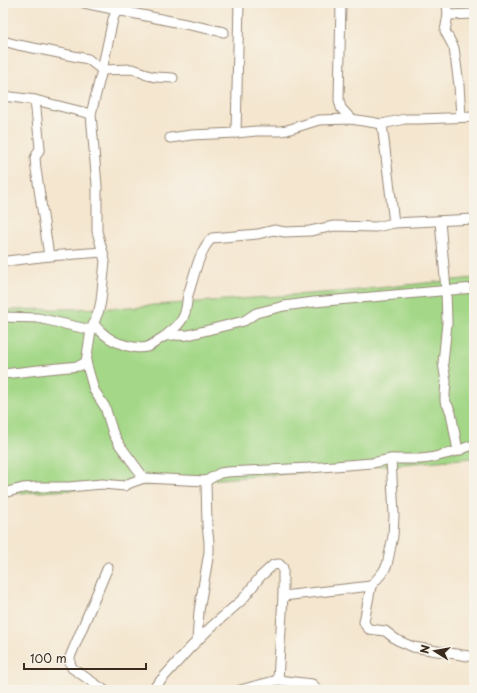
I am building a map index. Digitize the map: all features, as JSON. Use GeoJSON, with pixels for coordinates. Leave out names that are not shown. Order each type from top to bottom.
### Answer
{"type":"FeatureCollection","features":[{"type":"Feature","properties":{"kind":"street"},"geometry":{"type":"LineString","coordinates":[[84,3],[224,32]]}},
{"type":"Feature","properties":{"kind":"street"},"geometry":{"type":"LineString","coordinates":[[236,133],[239,3]]}},
{"type":"Feature","properties":{"kind":"street"},"geometry":{"type":"LineString","coordinates":[[341,3],[339,100],[341,108],[351,119]]}},
{"type":"Feature","properties":{"kind":"street"},"geometry":{"type":"LineString","coordinates":[[447,3],[448,15],[445,31],[454,48],[459,85],[461,117]]}},
{"type":"Feature","properties":{"kind":"street"},"geometry":{"type":"LineString","coordinates":[[122,11],[116,12],[113,19],[102,70],[90,114],[97,186],[97,231],[105,261],[100,310],[93,327],[86,362],[94,390],[105,407],[113,433],[119,444],[144,478]]}},
{"type":"Feature","properties":{"kind":"street"},"geometry":{"type":"LineString","coordinates":[[448,15],[474,14]]}},
{"type":"Feature","properties":{"kind":"street"},"geometry":{"type":"LineString","coordinates":[[3,41],[88,59],[102,70],[132,69],[155,77],[173,78]]}},
{"type":"Feature","properties":{"kind":"street"},"geometry":{"type":"LineString","coordinates":[[3,96],[35,100],[90,114]]}},
{"type":"Feature","properties":{"kind":"street"},"geometry":{"type":"LineString","coordinates":[[35,100],[40,148],[35,158],[49,256]]}},
{"type":"Feature","properties":{"kind":"street"},"geometry":{"type":"LineString","coordinates":[[170,138],[256,130],[280,131],[319,120],[351,119],[382,124],[410,118],[474,117]]}},
{"type":"Feature","properties":{"kind":"street"},"geometry":{"type":"LineString","coordinates":[[382,124],[394,223]]}},
{"type":"Feature","properties":{"kind":"street"},"geometry":{"type":"LineString","coordinates":[[3,317],[38,318],[93,327],[109,338],[126,345],[140,348],[152,345],[181,323],[200,256],[208,241],[212,238],[258,234],[274,230],[285,232],[310,231],[334,226],[376,226],[394,223],[474,219]]}},
{"type":"Feature","properties":{"kind":"street"},"geometry":{"type":"LineString","coordinates":[[440,221],[446,290],[447,323],[443,363],[446,381],[445,401],[451,414],[458,451]]}},
{"type":"Feature","properties":{"kind":"street"},"geometry":{"type":"LineString","coordinates":[[7,261],[103,252]]}},
{"type":"Feature","properties":{"kind":"street"},"geometry":{"type":"LineString","coordinates":[[165,336],[188,336],[244,321],[256,313],[284,306],[474,288]]}},
{"type":"Feature","properties":{"kind":"street"},"geometry":{"type":"LineString","coordinates":[[3,374],[79,366],[86,362]]}},
{"type":"Feature","properties":{"kind":"street"},"geometry":{"type":"LineString","coordinates":[[3,492],[37,487],[69,487],[102,484],[125,486],[144,478],[206,481],[220,473],[227,472],[309,468],[372,463],[391,459],[430,458],[458,451],[474,445]]}},
{"type":"Feature","properties":{"kind":"street"},"geometry":{"type":"LineString","coordinates":[[391,459],[394,515],[392,536],[387,565],[371,586],[364,622],[369,629],[386,631],[397,640],[413,647],[474,656]]}},
{"type":"Feature","properties":{"kind":"street"},"geometry":{"type":"LineString","coordinates":[[197,641],[199,611],[209,552],[206,481]]}},
{"type":"Feature","properties":{"kind":"street"},"geometry":{"type":"LineString","coordinates":[[152,690],[197,641],[243,599],[260,577],[272,565],[279,564],[283,568],[283,596],[278,680]]}},
{"type":"Feature","properties":{"kind":"street"},"geometry":{"type":"LineString","coordinates":[[104,690],[72,668],[70,657],[108,567]]}},
{"type":"Feature","properties":{"kind":"street"},"geometry":{"type":"LineString","coordinates":[[283,596],[371,586]]}},
{"type":"Feature","properties":{"kind":"street"},"geometry":{"type":"LineString","coordinates":[[240,690],[278,680],[312,684],[317,690]]}},
{"type":"Feature","properties":{"kind":"green space"},"geometry":{"type":"Polygon","coordinates":[[[474,278],[474,458],[123,487],[3,494],[3,310],[115,308],[350,291],[474,278]]]}}]}
